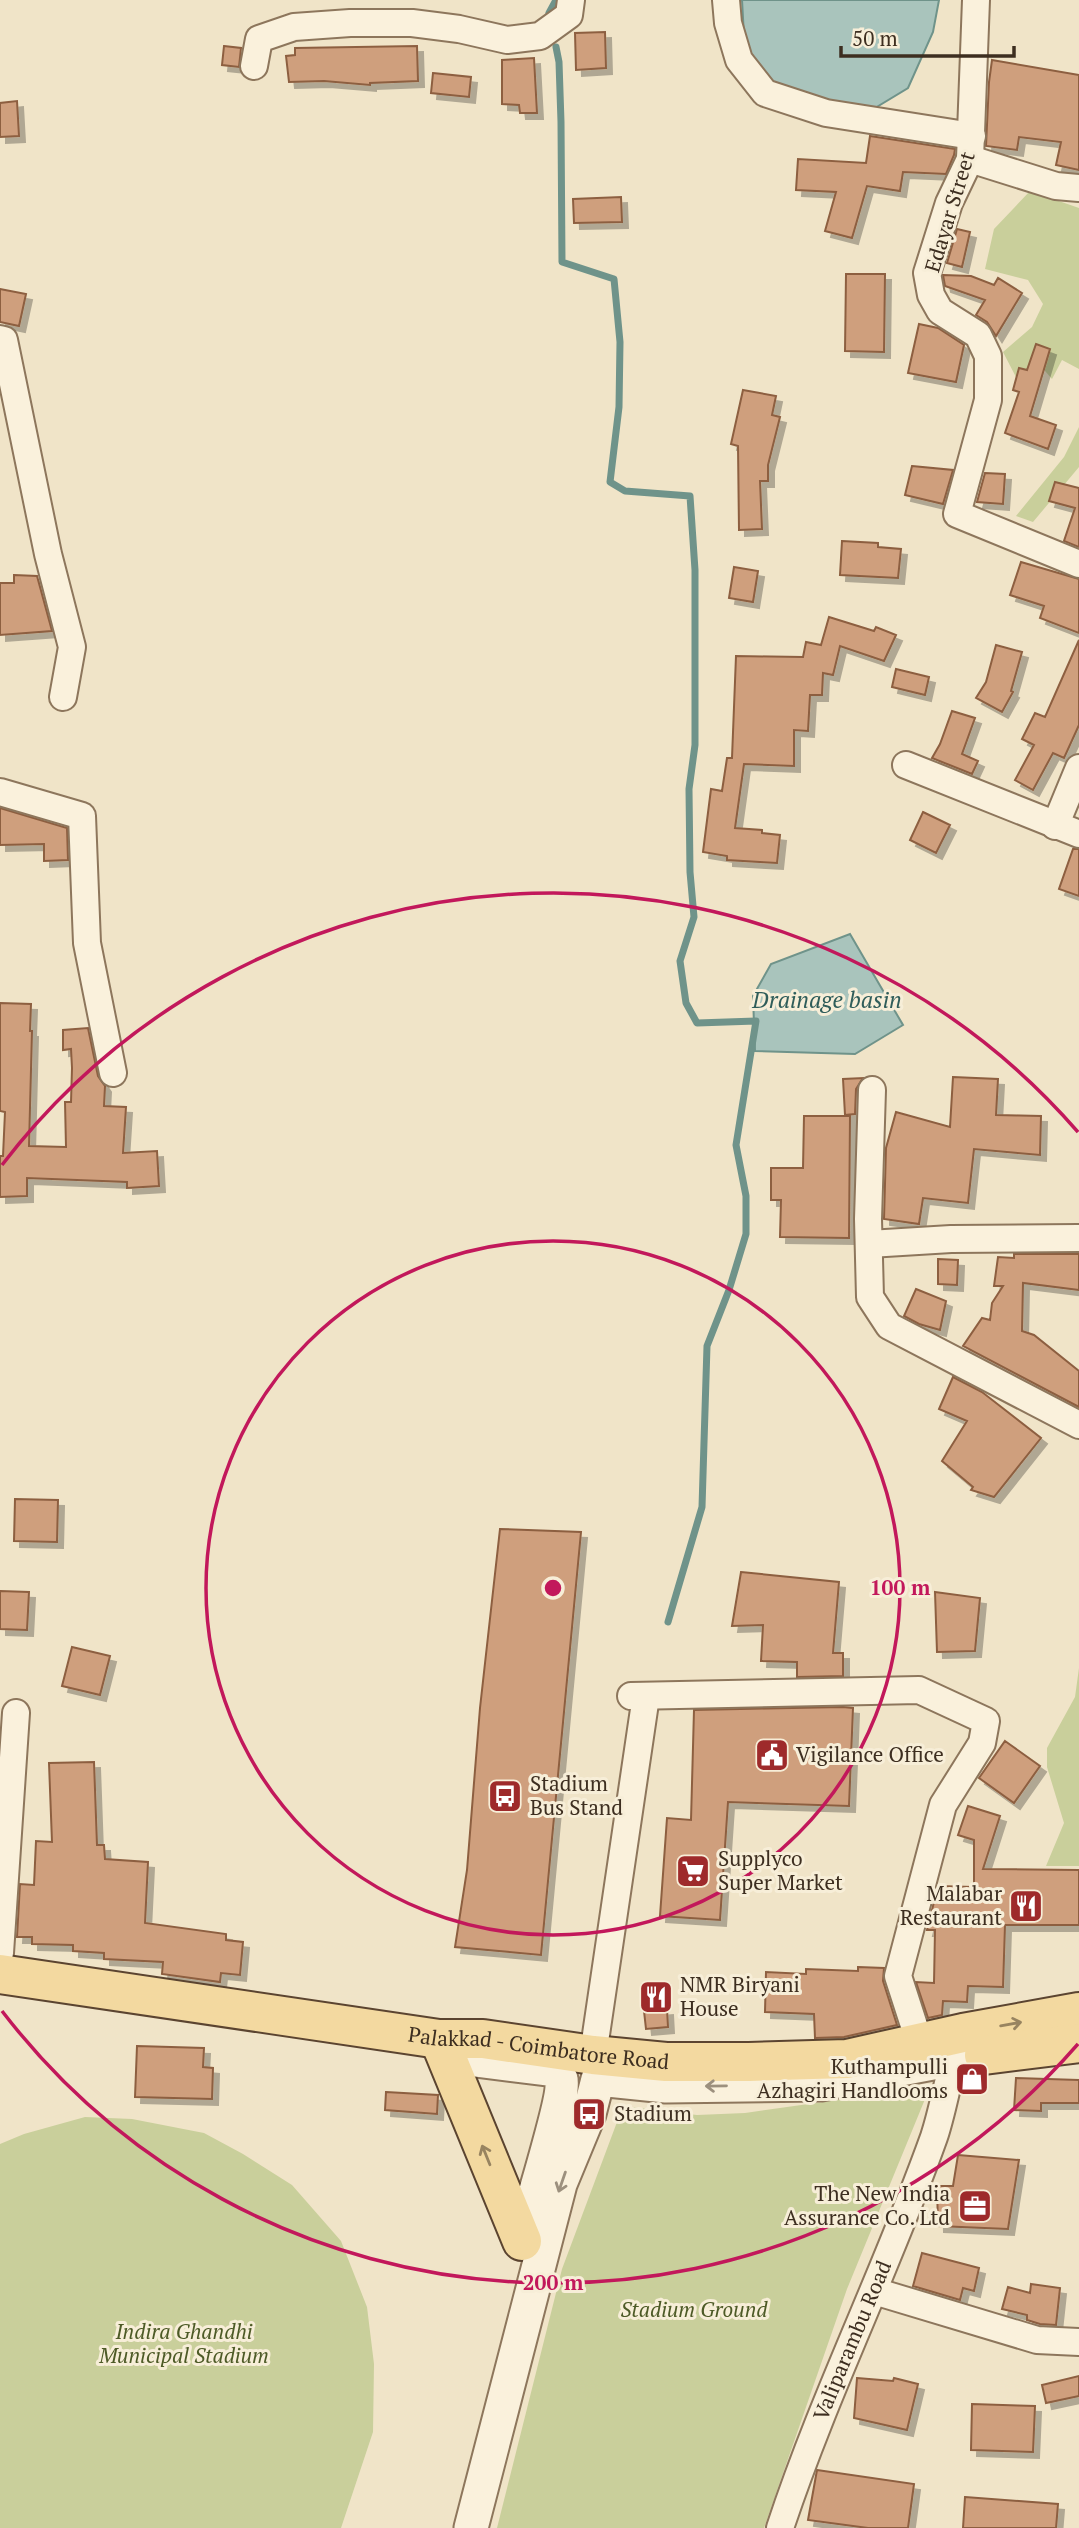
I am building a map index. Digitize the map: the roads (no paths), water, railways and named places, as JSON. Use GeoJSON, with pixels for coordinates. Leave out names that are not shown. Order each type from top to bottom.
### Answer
{"type":"FeatureCollection","features":[{"type":"Feature","properties":{"kind":"main road","name":"Palakkad - Coimbatore Road"},"geometry":{"type":"LineString","coordinates":[[0,1974],[439,2039],[483,2039],[596,2067],[666,2062],[846,2059],[920,2044],[1030,2048],[1079,2043]]}},
{"type":"Feature","properties":{"kind":"main road","name":"Palakkad - Coimbatore Road"},"geometry":{"type":"LineString","coordinates":[[958,2046],[1079,2012]]}},
{"type":"Feature","properties":{"kind":"main road"},"geometry":{"type":"LineString","coordinates":[[439,2039],[522,2241]]}},
{"type":"Feature","properties":{"kind":"street"},"geometry":{"type":"LineString","coordinates":[[254,66],[259,39],[294,27],[350,23],[412,23],[459,29],[507,40],[540,36],[569,15],[571,0]]}},
{"type":"Feature","properties":{"kind":"street"},"geometry":{"type":"LineString","coordinates":[[726,0],[728,23],[739,60],[765,93],[826,113],[971,147],[1056,186],[1079,188]]}},
{"type":"Feature","properties":{"kind":"street","name":"Edayar Street"},"geometry":{"type":"LineString","coordinates":[[976,0],[971,147],[949,203],[927,273],[931,295],[940,311],[978,335],[988,356],[988,400],[957,514],[1079,564]]}},
{"type":"Feature","properties":{"kind":"street"},"geometry":{"type":"LineString","coordinates":[[0,339],[4,340],[48,554],[72,647],[63,697]]}},
{"type":"Feature","properties":{"kind":"street"},"geometry":{"type":"LineString","coordinates":[[906,765],[1067,830],[1079,768]]}},
{"type":"Feature","properties":{"kind":"street"},"geometry":{"type":"LineString","coordinates":[[0,792],[82,816],[87,943],[114,1073]]}},
{"type":"Feature","properties":{"kind":"street"},"geometry":{"type":"LineString","coordinates":[[872,1090],[870,1297],[889,1326],[1079,1425]]}},
{"type":"Feature","properties":{"kind":"street"},"geometry":{"type":"LineString","coordinates":[[869,1244],[951,1239],[1079,1238]]}},
{"type":"Feature","properties":{"kind":"street"},"geometry":{"type":"LineString","coordinates":[[471,2528],[560,2184],[589,2114],[639,1696],[919,1690],[986,1721],[982,1743],[943,1805],[898,1976],[920,2044]]}},
{"type":"Feature","properties":{"kind":"street"},"geometry":{"type":"LineString","coordinates":[[0,1953],[16,1713]]}},
{"type":"Feature","properties":{"kind":"street"},"geometry":{"type":"LineString","coordinates":[[439,2039],[475,2060],[555,2070],[561,2079],[562,2091],[522,2241],[467,2487],[455,2528]]}},
{"type":"Feature","properties":{"kind":"street"},"geometry":{"type":"LineString","coordinates":[[596,2067],[666,2086],[821,2084],[958,2046]]}},
{"type":"Feature","properties":{"kind":"street","name":"Valiparambu Road"},"geometry":{"type":"LineString","coordinates":[[780,2528],[803,2458],[874,2291],[935,2134],[958,2046]]}},
{"type":"Feature","properties":{"kind":"street"},"geometry":{"type":"LineString","coordinates":[[874,2291],[1037,2340],[1079,2342]]}},
{"type":"Feature","properties":{"kind":"water"},"geometry":{"type":"Polygon","coordinates":[[[742,0],[939,0],[933,32],[908,88],[875,108],[832,104],[782,91],[754,72],[744,36],[742,0]]]}},
{"type":"Feature","properties":{"kind":"water","name":"Drainage basin"},"geometry":{"type":"Polygon","coordinates":[[[850,934],[903,1025],[855,1054],[755,1051],[753,996],[771,964],[850,934]]]}},
{"type":"Feature","properties":{"kind":"waterway"},"geometry":{"type":"LineString","coordinates":[[549,13],[556,0]]}},
{"type":"Feature","properties":{"kind":"waterway"},"geometry":{"type":"LineString","coordinates":[[556,47],[561,122],[562,262],[614,279],[620,342],[619,407],[610,482],[625,491],[690,496],[695,570],[695,745],[689,789],[690,872],[694,917],[680,961],[686,1003],[697,1023],[756,1021],[736,1145],[746,1196],[746,1234],[729,1290],[707,1346],[702,1507],[668,1622]]}},
{"type":"Feature","properties":{"kind":"place","name":"Vigilance Office"},"geometry":{"type":"Point","coordinates":[772,1755]}},
{"type":"Feature","properties":{"kind":"place","name":"Stadium Bus Stand"},"geometry":{"type":"Point","coordinates":[505,1796]}},
{"type":"Feature","properties":{"kind":"place","name":"Supplyco Super Market"},"geometry":{"type":"Point","coordinates":[693,1871]}},
{"type":"Feature","properties":{"kind":"place","name":"Malabar Restaurant"},"geometry":{"type":"Point","coordinates":[1026,1906]}},
{"type":"Feature","properties":{"kind":"place","name":"NMR Biryani House"},"geometry":{"type":"Point","coordinates":[656,1997]}},
{"type":"Feature","properties":{"kind":"place","name":"Kuthampulli Azhagiri Handlooms"},"geometry":{"type":"Point","coordinates":[972,2079]}},
{"type":"Feature","properties":{"kind":"place","name":"Stadium"},"geometry":{"type":"Point","coordinates":[589,2114]}},
{"type":"Feature","properties":{"kind":"place","name":"The New India Assurance Co. Ltd"},"geometry":{"type":"Point","coordinates":[975,2206]}},
{"type":"Feature","properties":{"kind":"park label","name":"Stadium Ground"},"geometry":{"type":"Point","coordinates":[694,2310]}},
{"type":"Feature","properties":{"kind":"park label","name":"Indira Ghandhi Municipal Stadium"},"geometry":{"type":"Point","coordinates":[184,2344]}}]}
